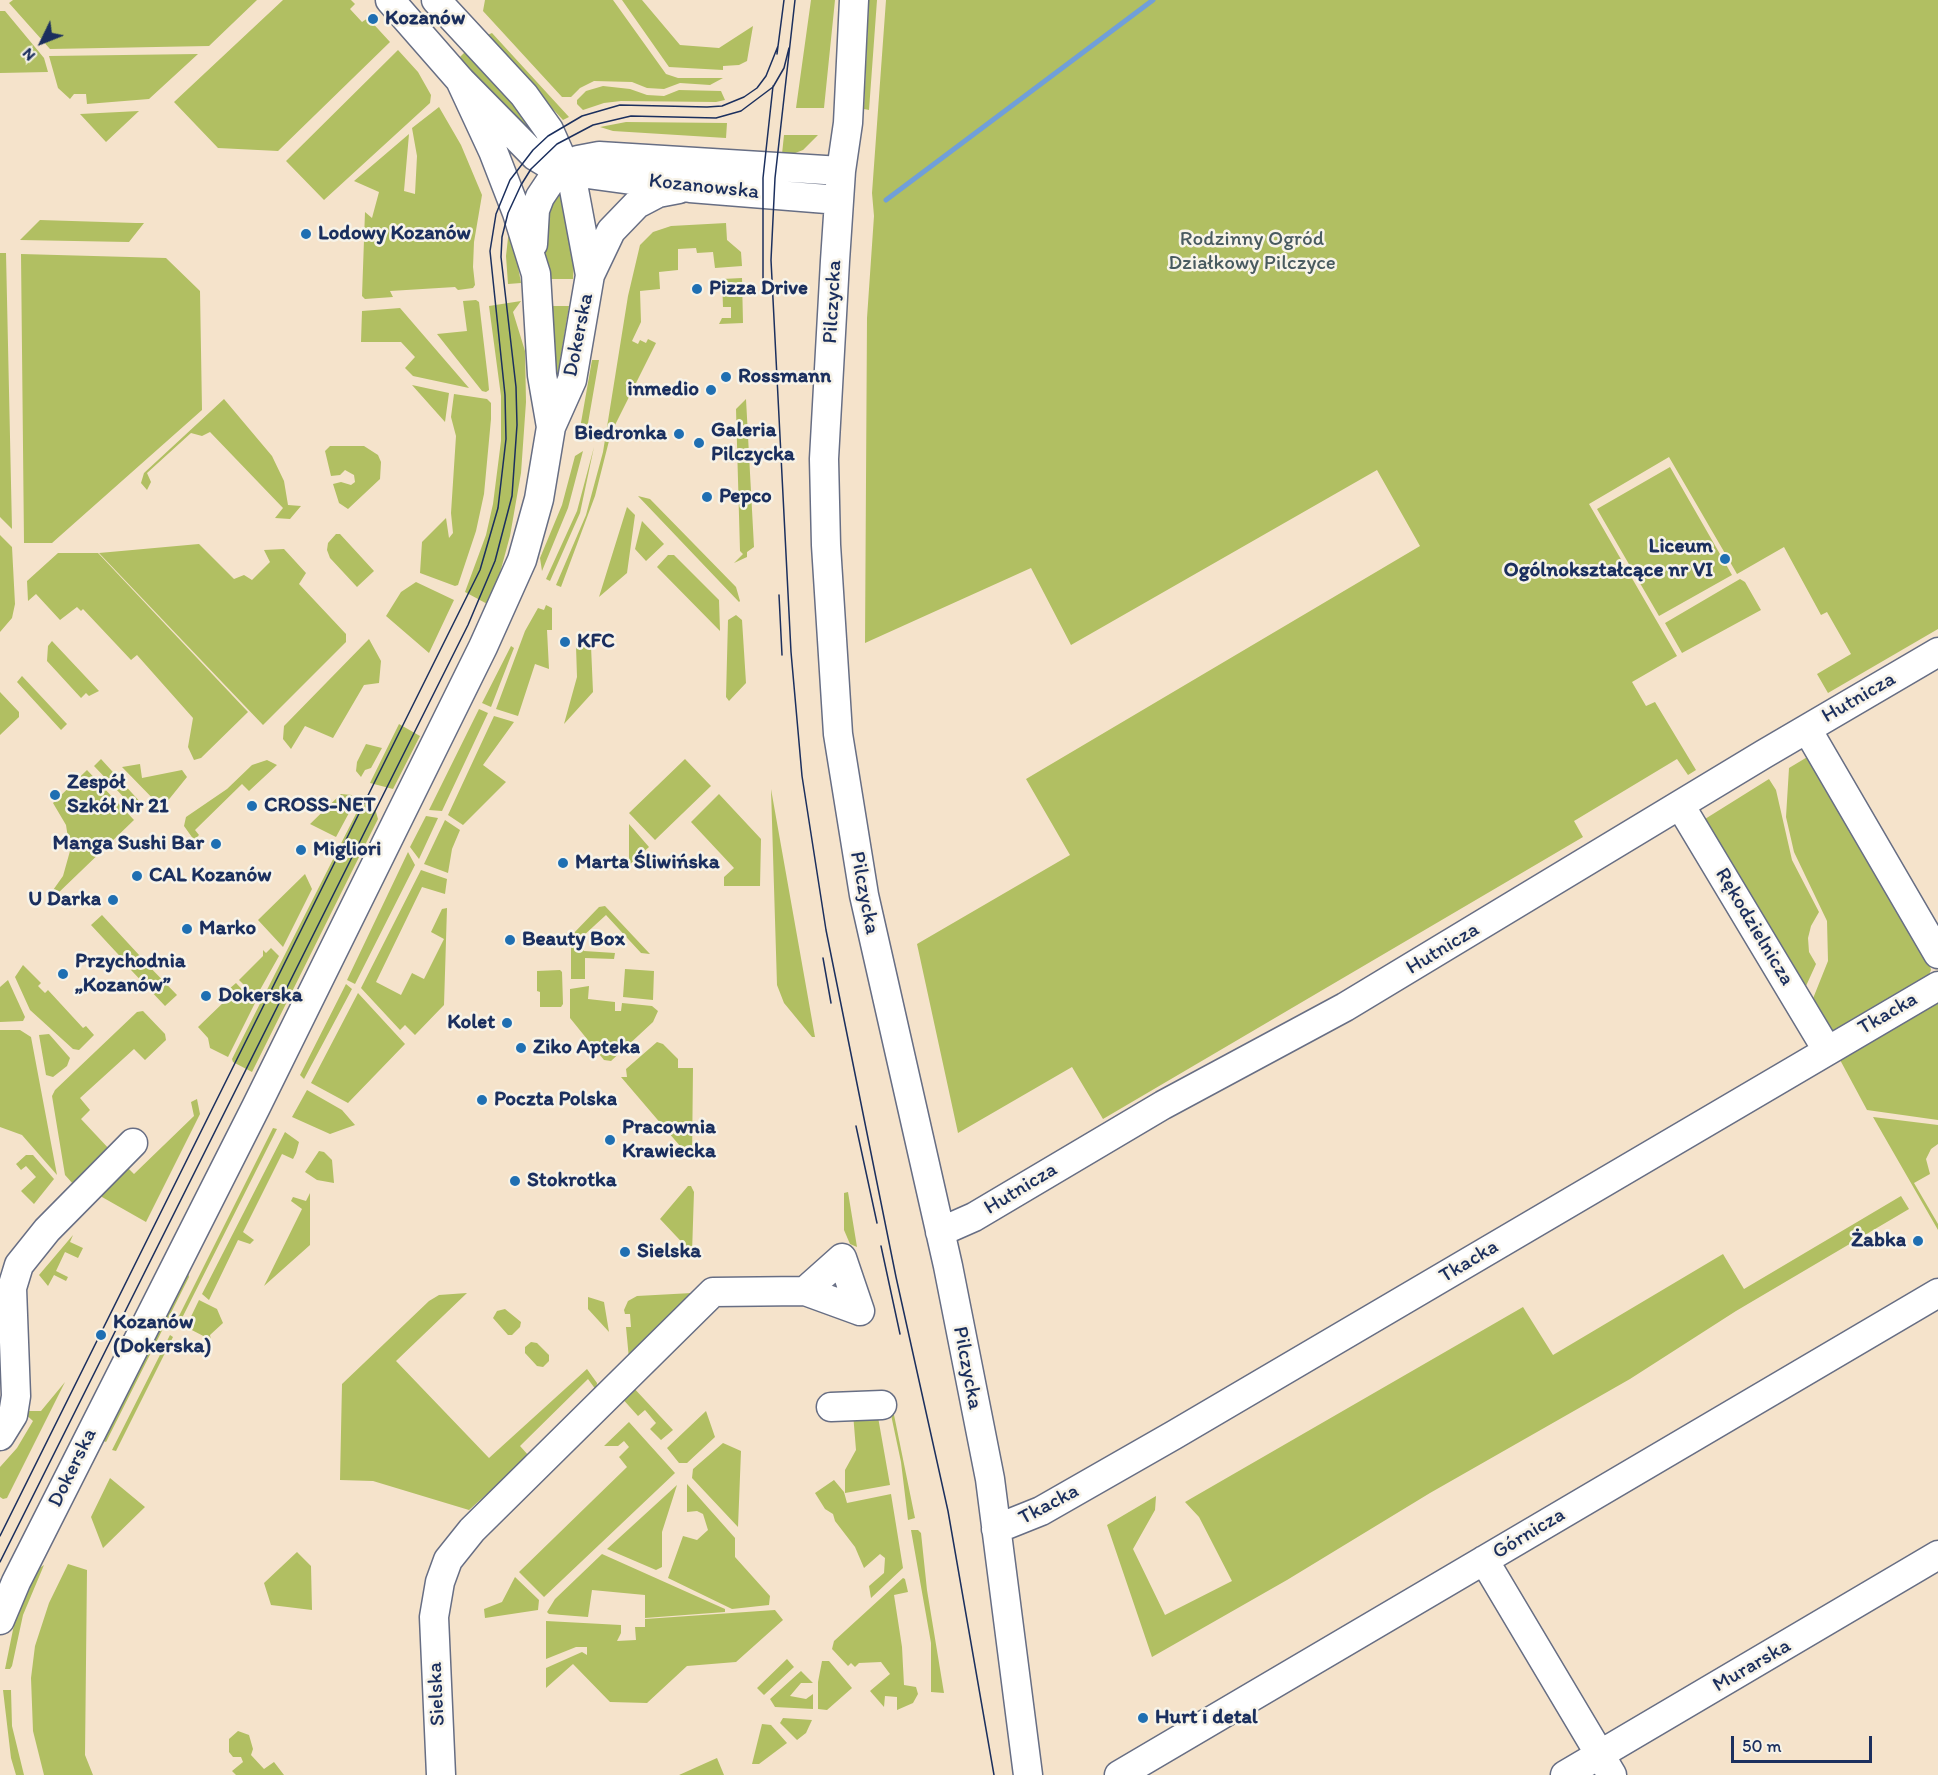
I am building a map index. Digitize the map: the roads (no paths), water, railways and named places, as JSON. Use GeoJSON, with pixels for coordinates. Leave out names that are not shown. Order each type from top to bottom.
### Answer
{"type":"FeatureCollection","features":[{"type":"Feature","properties":{"kind":"street","name":"Kozanowska"},"geometry":{"type":"LineString","coordinates":[[390,0],[460,80],[535,156],[567,174],[690,188],[839,200]]}},
{"type":"Feature","properties":{"kind":"street","name":"Pilczycka"},"geometry":{"type":"LineString","coordinates":[[854,0],[848,123],[841,171],[824,459],[827,567],[838,734],[866,904],[940,1232],[990,1479],[1028,1775]]}},
{"type":"Feature","properties":{"kind":"street"},"geometry":{"type":"LineString","coordinates":[[419,32],[445,3],[524,95],[549,130],[567,174],[546,186],[535,210],[533,260]]}},
{"type":"Feature","properties":{"kind":"street","name":"Kozanowska"},"geometry":{"type":"LineString","coordinates":[[460,80],[505,182],[533,260]]}},
{"type":"Feature","properties":{"kind":"street"},"geometry":{"type":"LineString","coordinates":[[524,95],[570,136],[599,156]]}},
{"type":"Feature","properties":{"kind":"street","name":"Kozanowska"},"geometry":{"type":"LineString","coordinates":[[567,174],[599,156],[841,171]]}},
{"type":"Feature","properties":{"kind":"street","name":"Dokerska"},"geometry":{"type":"LineString","coordinates":[[567,174],[590,275]]}},
{"type":"Feature","properties":{"kind":"street","name":"Dokerska"},"geometry":{"type":"LineString","coordinates":[[0,1620],[36,1542],[256,1107],[519,568],[539,499],[551,427],[572,380],[590,275],[610,231],[630,211],[657,194],[690,188]]}},
{"type":"Feature","properties":{"kind":"street","name":"Dokerska"},"geometry":{"type":"LineString","coordinates":[[533,260],[542,375],[551,427]]}},
{"type":"Feature","properties":{"kind":"street","name":"Hutnicza"},"geometry":{"type":"LineString","coordinates":[[940,1232],[974,1217],[1163,1105],[1345,1007],[1938,652]]}},
{"type":"Feature","properties":{"kind":"street"},"geometry":{"type":"LineString","coordinates":[[1807,729],[1938,954]]}},
{"type":"Feature","properties":{"kind":"street","name":"Rękodzielnicza"},"geometry":{"type":"LineString","coordinates":[[1680,805],[1827,1050]]}},
{"type":"Feature","properties":{"kind":"street","name":"Tkacka"},"geometry":{"type":"LineString","coordinates":[[996,1529],[1041,1511],[1174,1435],[1938,986]]}},
{"type":"Feature","properties":{"kind":"street"},"geometry":{"type":"LineString","coordinates":[[0,1436],[13,1415],[16,1396],[12,1288],[19,1265],[47,1230],[133,1143]]}},
{"type":"Feature","properties":{"kind":"street","name":"Sielska"},"geometry":{"type":"LineString","coordinates":[[441,1775],[434,1617],[440,1582],[448,1560],[478,1524],[713,1292],[805,1292]]}},
{"type":"Feature","properties":{"kind":"street","name":"Górnicza"},"geometry":{"type":"LineString","coordinates":[[1119,1775],[1938,1293]]}},
{"type":"Feature","properties":{"kind":"street"},"geometry":{"type":"LineString","coordinates":[[831,1407],[882,1405]]}},
{"type":"Feature","properties":{"kind":"street","name":"Murarska"},"geometry":{"type":"LineString","coordinates":[[1565,1775],[1606,1765],[1938,1555]]}},
{"type":"Feature","properties":{"kind":"street"},"geometry":{"type":"LineString","coordinates":[[1484,1560],[1606,1765]]}},
{"type":"Feature","properties":{"kind":"waterway"},"geometry":{"type":"LineString","coordinates":[[886,200],[1153,0]]}},
{"type":"Feature","properties":{"kind":"tram line"},"geometry":{"type":"LineString","coordinates":[[777,54],[784,0]]}},
{"type":"Feature","properties":{"kind":"tram line"},"geometry":{"type":"LineString","coordinates":[[795,0],[775,178],[771,260],[791,652],[802,776],[826,930],[896,1277],[948,1511],[994,1775]]}},
{"type":"Feature","properties":{"kind":"tram line"},"geometry":{"type":"LineString","coordinates":[[0,1536],[480,570],[498,508],[506,439],[505,395],[490,251],[496,214],[510,180],[533,150],[548,136],[582,116],[620,105],[707,107],[722,106],[744,97],[757,88],[766,76],[778,46]]}},
{"type":"Feature","properties":{"kind":"tram line"},"geometry":{"type":"LineString","coordinates":[[0,1562],[468,625],[495,561],[512,496],[517,425],[516,387],[501,257],[502,237],[508,213],[521,185],[531,169],[557,144],[593,125],[631,116],[716,118],[741,111],[773,87],[784,68],[789,48]]}},
{"type":"Feature","properties":{"kind":"tram line"},"geometry":{"type":"LineString","coordinates":[[763,284],[763,178],[773,86]]}},
{"type":"Feature","properties":{"kind":"tram line"},"geometry":{"type":"LineString","coordinates":[[779,595],[782,655]]}},
{"type":"Feature","properties":{"kind":"tram line"},"geometry":{"type":"LineString","coordinates":[[823,958],[831,1003]]}},
{"type":"Feature","properties":{"kind":"tram line"},"geometry":{"type":"LineString","coordinates":[[856,1126],[877,1223]]}},
{"type":"Feature","properties":{"kind":"tram line"},"geometry":{"type":"LineString","coordinates":[[881,1246],[900,1334]]}},
{"type":"Feature","properties":{"kind":"place","name":"Kozanów"},"geometry":{"type":"Point","coordinates":[373,19]}},
{"type":"Feature","properties":{"kind":"place","name":"Lodowy Kozanów"},"geometry":{"type":"Point","coordinates":[306,234]}},
{"type":"Feature","properties":{"kind":"place","name":"Pizza Drive"},"geometry":{"type":"Point","coordinates":[697,289]}},
{"type":"Feature","properties":{"kind":"place","name":"Rossmann"},"geometry":{"type":"Point","coordinates":[726,377]}},
{"type":"Feature","properties":{"kind":"place","name":"inmedio"},"geometry":{"type":"Point","coordinates":[711,390]}},
{"type":"Feature","properties":{"kind":"place","name":"Biedronka"},"geometry":{"type":"Point","coordinates":[679,434]}},
{"type":"Feature","properties":{"kind":"place","name":"Galeria Pilczycka"},"geometry":{"type":"Point","coordinates":[699,443]}},
{"type":"Feature","properties":{"kind":"place","name":"Pepco"},"geometry":{"type":"Point","coordinates":[707,497]}},
{"type":"Feature","properties":{"kind":"place","name":"Liceum Ogólnokształcące nr VI"},"geometry":{"type":"Point","coordinates":[1725,559]}},
{"type":"Feature","properties":{"kind":"place","name":"KFC"},"geometry":{"type":"Point","coordinates":[565,642]}},
{"type":"Feature","properties":{"kind":"place","name":"Zespół Szkół Nr 21"},"geometry":{"type":"Point","coordinates":[55,795]}},
{"type":"Feature","properties":{"kind":"place","name":"CROSS-NET"},"geometry":{"type":"Point","coordinates":[252,806]}},
{"type":"Feature","properties":{"kind":"place","name":"Manga Sushi Bar"},"geometry":{"type":"Point","coordinates":[216,844]}},
{"type":"Feature","properties":{"kind":"place","name":"Migliori"},"geometry":{"type":"Point","coordinates":[301,850]}},
{"type":"Feature","properties":{"kind":"place","name":"Marta Śliwińska"},"geometry":{"type":"Point","coordinates":[563,863]}},
{"type":"Feature","properties":{"kind":"place","name":"CAL Kozanów"},"geometry":{"type":"Point","coordinates":[137,876]}},
{"type":"Feature","properties":{"kind":"place","name":"U Darka"},"geometry":{"type":"Point","coordinates":[113,900]}},
{"type":"Feature","properties":{"kind":"place","name":"Marko"},"geometry":{"type":"Point","coordinates":[187,929]}},
{"type":"Feature","properties":{"kind":"place","name":"Beauty Box"},"geometry":{"type":"Point","coordinates":[510,940]}},
{"type":"Feature","properties":{"kind":"place","name":"Przychodnia „Kozanów”"},"geometry":{"type":"Point","coordinates":[63,974]}},
{"type":"Feature","properties":{"kind":"place","name":"Dokerska"},"geometry":{"type":"Point","coordinates":[206,996]}},
{"type":"Feature","properties":{"kind":"place","name":"Kolet"},"geometry":{"type":"Point","coordinates":[507,1023]}},
{"type":"Feature","properties":{"kind":"place","name":"Ziko Apteka"},"geometry":{"type":"Point","coordinates":[521,1048]}},
{"type":"Feature","properties":{"kind":"place","name":"Poczta Polska"},"geometry":{"type":"Point","coordinates":[482,1100]}},
{"type":"Feature","properties":{"kind":"place","name":"Pracownia Krawiecka"},"geometry":{"type":"Point","coordinates":[610,1140]}},
{"type":"Feature","properties":{"kind":"place","name":"Stokrotka"},"geometry":{"type":"Point","coordinates":[515,1181]}},
{"type":"Feature","properties":{"kind":"place","name":"Żabka"},"geometry":{"type":"Point","coordinates":[1918,1241]}},
{"type":"Feature","properties":{"kind":"place","name":"Sielska"},"geometry":{"type":"Point","coordinates":[625,1252]}},
{"type":"Feature","properties":{"kind":"place","name":"Kozanów (Dokerska)"},"geometry":{"type":"Point","coordinates":[101,1335]}},
{"type":"Feature","properties":{"kind":"place","name":"Hurt i detal"},"geometry":{"type":"Point","coordinates":[1143,1718]}},
{"type":"Feature","properties":{"kind":"park label","name":"Rodzinny Ogród Działkowy Pilczyce"},"geometry":{"type":"Point","coordinates":[1252,252]}}]}
